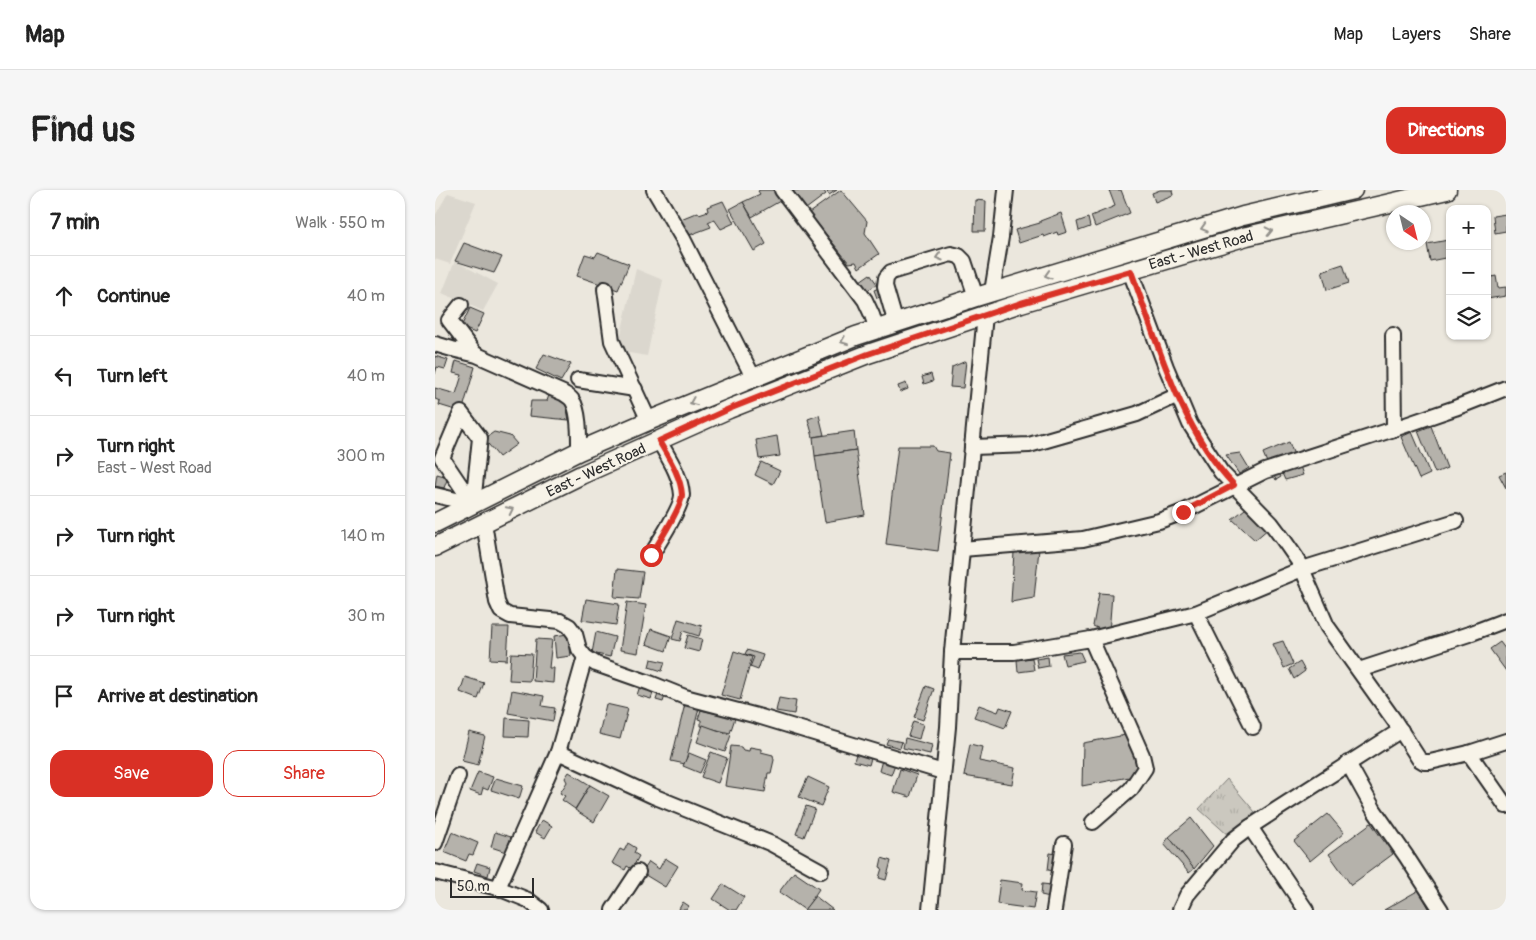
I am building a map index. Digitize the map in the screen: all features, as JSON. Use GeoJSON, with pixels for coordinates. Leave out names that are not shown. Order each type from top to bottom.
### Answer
{"type":"FeatureCollection","features":[{"type":"Feature","properties":{"kind":"main road","name":"East - West Road"},"geometry":{"type":"LineString","coordinates":[[435,523],[579,451],[753,377],[856,336],[1243,216],[1353,190]]}},
{"type":"Feature","properties":{"kind":"main road","name":"East - West Road"},"geometry":{"type":"LineString","coordinates":[[435,546],[581,475],[729,409],[868,354],[985,315],[1247,236],[1447,190]]}},
{"type":"Feature","properties":{"kind":"street"},"geometry":{"type":"LineString","coordinates":[[654,190],[683,239],[753,377]]}},
{"type":"Feature","properties":{"kind":"street"},"geometry":{"type":"LineString","coordinates":[[782,190],[865,300],[877,330]]}},
{"type":"Feature","properties":{"kind":"street"},"geometry":{"type":"LineString","coordinates":[[984,295],[1001,237],[1006,190]]}},
{"type":"Feature","properties":{"kind":"street"},"geometry":{"type":"LineString","coordinates":[[896,324],[885,286],[886,278],[891,272],[951,254],[959,256],[964,262],[984,295]]}},
{"type":"Feature","properties":{"kind":"street"},"geometry":{"type":"LineString","coordinates":[[1131,271],[1166,366],[1190,424],[1221,472],[1271,523],[1299,562],[1327,626],[1401,730],[1419,759],[1424,762],[1430,762],[1469,753],[1506,741]]}},
{"type":"Feature","properties":{"kind":"street"},"geometry":{"type":"LineString","coordinates":[[605,289],[612,341],[649,421]]}},
{"type":"Feature","properties":{"kind":"street"},"geometry":{"type":"LineString","coordinates":[[461,305],[449,320],[475,354]]}},
{"type":"Feature","properties":{"kind":"street"},"geometry":{"type":"LineString","coordinates":[[930,910],[948,727],[952,652],[985,315]]}},
{"type":"Feature","properties":{"kind":"street"},"geometry":{"type":"LineString","coordinates":[[1393,334],[1395,429]]}},
{"type":"Feature","properties":{"kind":"street"},"geometry":{"type":"LineString","coordinates":[[435,344],[475,354],[563,393],[575,405],[579,451]]}},
{"type":"Feature","properties":{"kind":"street"},"geometry":{"type":"LineString","coordinates":[[578,380],[635,389]]}},
{"type":"Feature","properties":{"kind":"street"},"geometry":{"type":"LineString","coordinates":[[962,549],[1077,540],[1159,521],[1183,512],[1265,471],[1395,429],[1506,388]]}},
{"type":"Feature","properties":{"kind":"street"},"geometry":{"type":"LineString","coordinates":[[972,447],[1029,445],[1137,414],[1178,395]]}},
{"type":"Feature","properties":{"kind":"street"},"geometry":{"type":"LineString","coordinates":[[461,413],[480,438],[473,504],[443,458],[461,413]]}},
{"type":"Feature","properties":{"kind":"street"},"geometry":{"type":"LineString","coordinates":[[651,555],[665,534],[682,498],[681,486],[659,441]]}},
{"type":"Feature","properties":{"kind":"street"},"geometry":{"type":"LineString","coordinates":[[435,495],[473,504]]}},
{"type":"Feature","properties":{"kind":"street"},"geometry":{"type":"LineString","coordinates":[[952,652],[1014,652],[1091,639],[1195,613],[1302,569],[1455,521]]}},
{"type":"Feature","properties":{"kind":"street"},"geometry":{"type":"LineString","coordinates":[[484,523],[497,602],[501,611],[511,616],[560,621],[569,626],[575,634],[579,649],[585,657],[596,664],[650,683],[685,698],[761,717],[943,772]]}},
{"type":"Feature","properties":{"kind":"street"},"geometry":{"type":"LineString","coordinates":[[1195,613],[1253,726]]}},
{"type":"Feature","properties":{"kind":"street"},"geometry":{"type":"LineString","coordinates":[[1359,670],[1506,620]]}},
{"type":"Feature","properties":{"kind":"street"},"geometry":{"type":"LineString","coordinates":[[1091,639],[1142,755],[1145,768],[1131,789],[1093,822]]}},
{"type":"Feature","properties":{"kind":"street"},"geometry":{"type":"LineString","coordinates":[[498,888],[558,752],[585,657]]}},
{"type":"Feature","properties":{"kind":"street"},"geometry":{"type":"LineString","coordinates":[[1180,910],[1187,895],[1233,840],[1250,827],[1401,730]]}},
{"type":"Feature","properties":{"kind":"street"},"geometry":{"type":"LineString","coordinates":[[558,752],[653,796],[772,844],[821,872]]}},
{"type":"Feature","properties":{"kind":"street"},"geometry":{"type":"LineString","coordinates":[[1469,753],[1506,806]]}},
{"type":"Feature","properties":{"kind":"street"},"geometry":{"type":"LineString","coordinates":[[1348,763],[1373,810],[1441,910]]}},
{"type":"Feature","properties":{"kind":"street"},"geometry":{"type":"LineString","coordinates":[[435,843],[458,776]]}},
{"type":"Feature","properties":{"kind":"street"},"geometry":{"type":"LineString","coordinates":[[1250,827],[1306,910]]}},
{"type":"Feature","properties":{"kind":"street"},"geometry":{"type":"LineString","coordinates":[[1054,910],[1064,844]]}},
{"type":"Feature","properties":{"kind":"street"},"geometry":{"type":"LineString","coordinates":[[435,872],[498,888],[528,900],[541,910]]}},
{"type":"Feature","properties":{"kind":"street"},"geometry":{"type":"LineString","coordinates":[[613,910],[638,872]]}},
{"type":"Feature","properties":{"kind":"shaded area"},"geometry":{"type":"Polygon","coordinates":[[[448,193],[476,202],[450,264],[435,259],[435,216],[448,193]]]}},
{"type":"Feature","properties":{"kind":"shaded area"},"geometry":{"type":"Polygon","coordinates":[[[455,261],[498,284],[483,311],[442,293],[455,261]]]}},
{"type":"Feature","properties":{"kind":"shaded area"},"geometry":{"type":"Polygon","coordinates":[[[636,269],[663,280],[647,356],[617,351],[636,269]]]}},
{"type":"Feature","properties":{"kind":"green space"},"geometry":{"type":"Polygon","coordinates":[[[1227,779],[1255,812],[1229,836],[1199,809],[1227,779]]]}},
{"type":"Feature","properties":{"kind":"building"},"geometry":{"type":"Polygon","coordinates":[[[774,190],[780,201],[752,217],[743,202],[760,194],[758,191],[774,190]]]}},
{"type":"Feature","properties":{"kind":"building"},"geometry":{"type":"Polygon","coordinates":[[[792,190],[823,190],[826,194],[806,209],[792,190]]]}},
{"type":"Feature","properties":{"kind":"building"},"geometry":{"type":"Polygon","coordinates":[[[826,190],[837,190],[829,195],[826,190]]]}},
{"type":"Feature","properties":{"kind":"building"},"geometry":{"type":"Polygon","coordinates":[[[841,190],[867,221],[865,233],[879,254],[859,268],[856,262],[849,263],[809,213],[841,190]]]}},
{"type":"Feature","properties":{"kind":"building"},"geometry":{"type":"Polygon","coordinates":[[[1109,190],[1121,190],[1130,213],[1095,227],[1091,216],[1115,206],[1109,190]]]}},
{"type":"Feature","properties":{"kind":"building"},"geometry":{"type":"Polygon","coordinates":[[[1160,190],[1172,190],[1173,195],[1155,202],[1152,193],[1160,190]]]}},
{"type":"Feature","properties":{"kind":"building"},"geometry":{"type":"Polygon","coordinates":[[[975,200],[986,201],[985,231],[974,231],[975,200]]]}},
{"type":"Feature","properties":{"kind":"building"},"geometry":{"type":"Polygon","coordinates":[[[723,201],[734,223],[721,229],[714,219],[708,222],[711,227],[684,237],[676,221],[698,212],[699,214],[708,211],[707,207],[723,201]]]}},
{"type":"Feature","properties":{"kind":"building"},"geometry":{"type":"Polygon","coordinates":[[[743,202],[766,244],[754,251],[730,209],[743,202]]]}},
{"type":"Feature","properties":{"kind":"building"},"geometry":{"type":"Polygon","coordinates":[[[1061,213],[1067,232],[1058,235],[1057,232],[1044,237],[1043,235],[1019,243],[1015,230],[1040,223],[1040,221],[1061,213]]]}},
{"type":"Feature","properties":{"kind":"building"},"geometry":{"type":"Polygon","coordinates":[[[1506,214],[1506,231],[1495,233],[1493,216],[1506,214]]]}},
{"type":"Feature","properties":{"kind":"building"},"geometry":{"type":"Polygon","coordinates":[[[1088,218],[1090,227],[1079,231],[1077,222],[1088,218]]]}},
{"type":"Feature","properties":{"kind":"building"},"geometry":{"type":"Polygon","coordinates":[[[1446,240],[1446,258],[1430,261],[1428,250],[1431,250],[1431,243],[1446,240]]]}},
{"type":"Feature","properties":{"kind":"building"},"geometry":{"type":"Polygon","coordinates":[[[464,243],[502,257],[494,273],[455,261],[464,243]]]}},
{"type":"Feature","properties":{"kind":"building"},"geometry":{"type":"Polygon","coordinates":[[[598,252],[629,264],[618,290],[577,276],[585,254],[595,257],[598,252]]]}},
{"type":"Feature","properties":{"kind":"building"},"geometry":{"type":"Polygon","coordinates":[[[1343,264],[1349,283],[1327,290],[1322,271],[1343,264]]]}},
{"type":"Feature","properties":{"kind":"building"},"geometry":{"type":"Polygon","coordinates":[[[870,274],[877,284],[867,291],[860,281],[870,274]]]}},
{"type":"Feature","properties":{"kind":"building"},"geometry":{"type":"Polygon","coordinates":[[[1496,276],[1498,288],[1506,287],[1506,296],[1491,298],[1491,277],[1496,276]]]}},
{"type":"Feature","properties":{"kind":"building"},"geometry":{"type":"Polygon","coordinates":[[[881,287],[884,296],[877,298],[874,290],[881,287]]]}},
{"type":"Feature","properties":{"kind":"building"},"geometry":{"type":"Polygon","coordinates":[[[470,308],[484,314],[475,333],[461,327],[470,308]]]}},
{"type":"Feature","properties":{"kind":"building"},"geometry":{"type":"Polygon","coordinates":[[[544,354],[571,364],[561,381],[536,369],[544,354]]]}},
{"type":"Feature","properties":{"kind":"building"},"geometry":{"type":"Polygon","coordinates":[[[435,356],[448,360],[445,369],[437,367],[435,374],[435,356]]]}},
{"type":"Feature","properties":{"kind":"building"},"geometry":{"type":"Polygon","coordinates":[[[456,361],[475,367],[462,412],[439,405],[440,401],[435,399],[435,388],[456,394],[462,375],[453,373],[456,361]]]}},
{"type":"Feature","properties":{"kind":"building"},"geometry":{"type":"Polygon","coordinates":[[[966,361],[963,388],[950,387],[952,367],[966,361]]]}},
{"type":"Feature","properties":{"kind":"building"},"geometry":{"type":"Polygon","coordinates":[[[931,374],[933,381],[924,384],[922,377],[931,374]]]}},
{"type":"Feature","properties":{"kind":"building"},"geometry":{"type":"Polygon","coordinates":[[[906,383],[908,389],[900,392],[898,386],[906,383]]]}},
{"type":"Feature","properties":{"kind":"building"},"geometry":{"type":"Polygon","coordinates":[[[549,395],[565,399],[569,420],[529,416],[531,401],[547,401],[549,395]]]}},
{"type":"Feature","properties":{"kind":"building"},"geometry":{"type":"Polygon","coordinates":[[[819,415],[824,435],[813,437],[808,419],[819,415]]]}},
{"type":"Feature","properties":{"kind":"building"},"geometry":{"type":"Polygon","coordinates":[[[1431,426],[1447,468],[1435,473],[1418,431],[1431,426]]]}},
{"type":"Feature","properties":{"kind":"building"},"geometry":{"type":"Polygon","coordinates":[[[854,431],[856,450],[815,456],[813,437],[854,431]]]}},
{"type":"Feature","properties":{"kind":"building"},"geometry":{"type":"Polygon","coordinates":[[[494,432],[510,436],[517,444],[499,457],[484,439],[494,432]]]}},
{"type":"Feature","properties":{"kind":"building"},"geometry":{"type":"Polygon","coordinates":[[[1412,432],[1430,474],[1419,479],[1401,437],[1412,432]]]}},
{"type":"Feature","properties":{"kind":"building"},"geometry":{"type":"Polygon","coordinates":[[[777,436],[780,456],[759,459],[756,440],[777,436]]]}},
{"type":"Feature","properties":{"kind":"building"},"geometry":{"type":"Polygon","coordinates":[[[1289,442],[1294,455],[1268,465],[1263,453],[1289,442]]]}},
{"type":"Feature","properties":{"kind":"building"},"geometry":{"type":"Polygon","coordinates":[[[898,446],[933,446],[936,451],[950,453],[938,551],[886,544],[898,446]]]}},
{"type":"Feature","properties":{"kind":"building"},"geometry":{"type":"Polygon","coordinates":[[[856,450],[865,515],[825,522],[815,456],[856,450]]]}},
{"type":"Feature","properties":{"kind":"building"},"geometry":{"type":"Polygon","coordinates":[[[1240,453],[1249,468],[1239,474],[1226,455],[1240,453]]]}},
{"type":"Feature","properties":{"kind":"building"},"geometry":{"type":"Polygon","coordinates":[[[761,462],[780,471],[773,484],[755,475],[761,462]]]}},
{"type":"Feature","properties":{"kind":"building"},"geometry":{"type":"Polygon","coordinates":[[[1300,466],[1303,475],[1285,480],[1281,471],[1300,466]]]}},
{"type":"Feature","properties":{"kind":"building"},"geometry":{"type":"Polygon","coordinates":[[[1279,472],[1281,477],[1276,480],[1273,474],[1279,472]]]}},
{"type":"Feature","properties":{"kind":"building"},"geometry":{"type":"Polygon","coordinates":[[[1506,472],[1506,488],[1499,475],[1506,472]]]}},
{"type":"Feature","properties":{"kind":"building"},"geometry":{"type":"Polygon","coordinates":[[[437,474],[448,477],[444,488],[435,486],[437,474]]]}},
{"type":"Feature","properties":{"kind":"building"},"geometry":{"type":"Polygon","coordinates":[[[1249,506],[1269,528],[1255,540],[1232,519],[1249,506]]]}},
{"type":"Feature","properties":{"kind":"building"},"geometry":{"type":"Polygon","coordinates":[[[1039,549],[1034,598],[1011,602],[1014,552],[1039,549]]]}},
{"type":"Feature","properties":{"kind":"building"},"geometry":{"type":"Polygon","coordinates":[[[617,569],[643,572],[639,599],[614,597],[617,569]]]}},
{"type":"Feature","properties":{"kind":"building"},"geometry":{"type":"Polygon","coordinates":[[[1099,593],[1112,594],[1109,633],[1093,626],[1099,593]]]}},
{"type":"Feature","properties":{"kind":"building"},"geometry":{"type":"Polygon","coordinates":[[[586,599],[619,604],[616,625],[582,620],[586,599]]]}},
{"type":"Feature","properties":{"kind":"building"},"geometry":{"type":"Polygon","coordinates":[[[627,602],[646,605],[638,653],[620,650],[627,602]]]}},
{"type":"Feature","properties":{"kind":"building"},"geometry":{"type":"Polygon","coordinates":[[[678,619],[702,626],[699,636],[683,631],[680,641],[672,639],[678,619]]]}},
{"type":"Feature","properties":{"kind":"building"},"geometry":{"type":"Polygon","coordinates":[[[492,627],[509,627],[507,660],[490,659],[492,627]]]}},
{"type":"Feature","properties":{"kind":"building"},"geometry":{"type":"Polygon","coordinates":[[[651,629],[671,636],[666,651],[646,644],[651,629]]]}},
{"type":"Feature","properties":{"kind":"building"},"geometry":{"type":"Polygon","coordinates":[[[596,632],[615,637],[610,657],[592,653],[596,632]]]}},
{"type":"Feature","properties":{"kind":"building"},"geometry":{"type":"Polygon","coordinates":[[[568,634],[571,656],[556,658],[554,636],[568,634]]]}},
{"type":"Feature","properties":{"kind":"building"},"geometry":{"type":"Polygon","coordinates":[[[688,635],[702,639],[699,652],[684,648],[688,635]]]}},
{"type":"Feature","properties":{"kind":"building"},"geometry":{"type":"Polygon","coordinates":[[[536,639],[552,640],[549,668],[554,668],[553,683],[533,681],[536,639]]]}},
{"type":"Feature","properties":{"kind":"building"},"geometry":{"type":"Polygon","coordinates":[[[1283,641],[1293,664],[1284,668],[1273,644],[1283,641]]]}},
{"type":"Feature","properties":{"kind":"building"},"geometry":{"type":"Polygon","coordinates":[[[1500,642],[1506,650],[1506,671],[1490,649],[1500,642]]]}},
{"type":"Feature","properties":{"kind":"building"},"geometry":{"type":"Polygon","coordinates":[[[747,650],[763,655],[758,670],[750,667],[754,657],[745,654],[747,650]]]}},
{"type":"Feature","properties":{"kind":"building"},"geometry":{"type":"Polygon","coordinates":[[[734,651],[752,657],[740,700],[721,695],[734,651]]]}},
{"type":"Feature","properties":{"kind":"building"},"geometry":{"type":"Polygon","coordinates":[[[1080,652],[1084,661],[1065,665],[1062,654],[1080,652]]]}},
{"type":"Feature","properties":{"kind":"building"},"geometry":{"type":"Polygon","coordinates":[[[511,653],[532,654],[530,681],[509,680],[511,653]]]}},
{"type":"Feature","properties":{"kind":"building"},"geometry":{"type":"Polygon","coordinates":[[[1048,657],[1049,666],[1038,668],[1036,659],[1048,657]]]}},
{"type":"Feature","properties":{"kind":"building"},"geometry":{"type":"Polygon","coordinates":[[[1032,658],[1034,670],[1018,672],[1017,660],[1032,658]]]}},
{"type":"Feature","properties":{"kind":"building"},"geometry":{"type":"Polygon","coordinates":[[[651,659],[665,662],[662,671],[649,667],[651,659]]]}},
{"type":"Feature","properties":{"kind":"building"},"geometry":{"type":"Polygon","coordinates":[[[1300,662],[1305,671],[1294,679],[1289,669],[1300,662]]]}},
{"type":"Feature","properties":{"kind":"building"},"geometry":{"type":"Polygon","coordinates":[[[465,677],[484,683],[478,699],[460,692],[465,677]]]}},
{"type":"Feature","properties":{"kind":"building"},"geometry":{"type":"Polygon","coordinates":[[[640,686],[654,690],[651,699],[637,695],[640,686]]]}},
{"type":"Feature","properties":{"kind":"building"},"geometry":{"type":"Polygon","coordinates":[[[926,686],[934,689],[923,720],[914,717],[926,686]]]}},
{"type":"Feature","properties":{"kind":"building"},"geometry":{"type":"Polygon","coordinates":[[[512,690],[544,696],[542,706],[555,708],[553,721],[508,713],[512,690]]]}},
{"type":"Feature","properties":{"kind":"building"},"geometry":{"type":"Polygon","coordinates":[[[658,694],[665,696],[663,702],[656,700],[658,694]]]}},
{"type":"Feature","properties":{"kind":"building"},"geometry":{"type":"Polygon","coordinates":[[[779,698],[796,701],[794,714],[776,711],[779,698]]]}},
{"type":"Feature","properties":{"kind":"building"},"geometry":{"type":"Polygon","coordinates":[[[606,704],[628,709],[620,739],[599,734],[606,704]]]}},
{"type":"Feature","properties":{"kind":"building"},"geometry":{"type":"Polygon","coordinates":[[[685,704],[699,708],[685,764],[671,761],[685,704]]]}},
{"type":"Feature","properties":{"kind":"building"},"geometry":{"type":"Polygon","coordinates":[[[979,705],[998,712],[1000,707],[1012,711],[1005,728],[974,717],[979,705]]]}},
{"type":"Feature","properties":{"kind":"building"},"geometry":{"type":"Polygon","coordinates":[[[701,710],[735,718],[730,733],[701,726],[701,720],[698,719],[701,710]]]}},
{"type":"Feature","properties":{"kind":"building"},"geometry":{"type":"Polygon","coordinates":[[[506,718],[529,720],[528,737],[505,736],[506,718]]]}},
{"type":"Feature","properties":{"kind":"building"},"geometry":{"type":"Polygon","coordinates":[[[913,721],[923,724],[919,739],[908,736],[913,721]]]}},
{"type":"Feature","properties":{"kind":"building"},"geometry":{"type":"Polygon","coordinates":[[[703,725],[731,735],[725,752],[697,742],[703,725]]]}},
{"type":"Feature","properties":{"kind":"building"},"geometry":{"type":"Polygon","coordinates":[[[469,732],[485,736],[478,765],[462,761],[469,732]]]}},
{"type":"Feature","properties":{"kind":"building"},"geometry":{"type":"Polygon","coordinates":[[[1131,734],[1145,774],[1082,786],[1083,743],[1131,734]]]}},
{"type":"Feature","properties":{"kind":"building"},"geometry":{"type":"Polygon","coordinates":[[[905,738],[932,745],[930,754],[903,748],[905,738]]]}},
{"type":"Feature","properties":{"kind":"building"},"geometry":{"type":"Polygon","coordinates":[[[888,739],[902,742],[900,748],[886,744],[888,739]]]}},
{"type":"Feature","properties":{"kind":"building"},"geometry":{"type":"Polygon","coordinates":[[[832,741],[842,744],[840,751],[830,747],[832,741]]]}},
{"type":"Feature","properties":{"kind":"building"},"geometry":{"type":"Polygon","coordinates":[[[970,744],[982,747],[979,761],[1015,768],[1012,784],[964,776],[970,744]]]}},
{"type":"Feature","properties":{"kind":"building"},"geometry":{"type":"Polygon","coordinates":[[[731,746],[741,747],[743,750],[749,751],[750,747],[761,749],[761,752],[773,755],[774,760],[771,773],[768,773],[765,792],[725,786],[731,746]]]}},
{"type":"Feature","properties":{"kind":"building"},"geometry":{"type":"Polygon","coordinates":[[[711,752],[727,758],[718,783],[701,777],[711,752]]]}},
{"type":"Feature","properties":{"kind":"building"},"geometry":{"type":"Polygon","coordinates":[[[689,753],[706,760],[700,773],[683,766],[689,753]]]}},
{"type":"Feature","properties":{"kind":"building"},"geometry":{"type":"Polygon","coordinates":[[[856,754],[871,758],[869,765],[854,761],[856,754]]]}},
{"type":"Feature","properties":{"kind":"building"},"geometry":{"type":"Polygon","coordinates":[[[882,760],[895,764],[891,775],[879,771],[882,760]]]}},
{"type":"Feature","properties":{"kind":"building"},"geometry":{"type":"Polygon","coordinates":[[[900,769],[917,775],[910,797],[893,792],[900,769]]]}},
{"type":"Feature","properties":{"kind":"building"},"geometry":{"type":"Polygon","coordinates":[[[478,772],[493,777],[488,790],[483,788],[481,795],[470,791],[478,772]]]}},
{"type":"Feature","properties":{"kind":"building"},"geometry":{"type":"Polygon","coordinates":[[[569,772],[590,785],[575,809],[562,800],[565,796],[560,793],[567,782],[565,778],[569,772]]]}},
{"type":"Feature","properties":{"kind":"building"},"geometry":{"type":"Polygon","coordinates":[[[808,777],[829,787],[821,806],[799,797],[808,777]]]}},
{"type":"Feature","properties":{"kind":"building"},"geometry":{"type":"Polygon","coordinates":[[[496,778],[523,786],[519,799],[491,790],[496,778]]]}},
{"type":"Feature","properties":{"kind":"building"},"geometry":{"type":"Polygon","coordinates":[[[590,785],[609,796],[594,822],[575,810],[590,785]]]}},
{"type":"Feature","properties":{"kind":"building"},"geometry":{"type":"Polygon","coordinates":[[[806,806],[815,809],[804,837],[796,834],[806,806]]]}},
{"type":"Feature","properties":{"kind":"building"},"geometry":{"type":"Polygon","coordinates":[[[1328,814],[1344,833],[1310,861],[1294,841],[1328,814]]]}},
{"type":"Feature","properties":{"kind":"building"},"geometry":{"type":"Polygon","coordinates":[[[1191,818],[1213,846],[1194,869],[1169,837],[1191,818]]]}},
{"type":"Feature","properties":{"kind":"building"},"geometry":{"type":"Polygon","coordinates":[[[542,820],[552,826],[545,838],[535,832],[542,820]]]}},
{"type":"Feature","properties":{"kind":"building"},"geometry":{"type":"Polygon","coordinates":[[[1371,823],[1393,854],[1351,885],[1329,854],[1371,823]]]}},
{"type":"Feature","properties":{"kind":"building"},"geometry":{"type":"Polygon","coordinates":[[[452,832],[478,843],[473,855],[469,854],[466,861],[444,852],[452,832]]]}},
{"type":"Feature","properties":{"kind":"building"},"geometry":{"type":"Polygon","coordinates":[[[495,832],[511,837],[506,852],[491,847],[495,832]]]}},
{"type":"Feature","properties":{"kind":"building"},"geometry":{"type":"Polygon","coordinates":[[[1169,837],[1194,869],[1189,873],[1164,844],[1169,837]]]}},
{"type":"Feature","properties":{"kind":"building"},"geometry":{"type":"Polygon","coordinates":[[[628,843],[636,848],[634,853],[639,856],[632,869],[627,866],[625,870],[612,863],[620,849],[624,851],[628,843]]]}},
{"type":"Feature","properties":{"kind":"building"},"geometry":{"type":"Polygon","coordinates":[[[1050,853],[1056,854],[1054,871],[1048,870],[1050,853]]]}},
{"type":"Feature","properties":{"kind":"building"},"geometry":{"type":"Polygon","coordinates":[[[665,858],[678,866],[665,887],[642,873],[649,862],[659,869],[665,858]]]}},
{"type":"Feature","properties":{"kind":"building"},"geometry":{"type":"Polygon","coordinates":[[[882,858],[891,861],[886,880],[879,878],[882,858]]]}},
{"type":"Feature","properties":{"kind":"building"},"geometry":{"type":"Polygon","coordinates":[[[477,863],[490,867],[488,876],[474,871],[477,863]]]}},
{"type":"Feature","properties":{"kind":"building"},"geometry":{"type":"Polygon","coordinates":[[[794,872],[819,889],[805,910],[779,892],[794,872]]]}},
{"type":"Feature","properties":{"kind":"building"},"geometry":{"type":"Polygon","coordinates":[[[1000,880],[1023,883],[1022,890],[1036,892],[1033,909],[997,904],[1000,880]]]}},
{"type":"Feature","properties":{"kind":"building"},"geometry":{"type":"Polygon","coordinates":[[[723,884],[744,897],[736,910],[730,910],[713,899],[723,884]]]}},
{"type":"Feature","properties":{"kind":"building"},"geometry":{"type":"Polygon","coordinates":[[[1042,884],[1052,885],[1050,897],[1041,895],[1042,884]]]}},
{"type":"Feature","properties":{"kind":"building"},"geometry":{"type":"Polygon","coordinates":[[[1419,890],[1430,910],[1384,910],[1419,890]]]}},
{"type":"Feature","properties":{"kind":"building"},"geometry":{"type":"Polygon","coordinates":[[[815,896],[833,910],[804,910],[815,896]]]}},
{"type":"Feature","properties":{"kind":"building"},"geometry":{"type":"Polygon","coordinates":[[[683,902],[689,906],[686,910],[680,910],[679,909],[683,902]]]}},
{"type":"Feature","properties":{"kind":"route"},"geometry":{"type":"LineString","coordinates":[[651,555],[665,534],[682,498],[681,486],[659,441],[729,409],[868,354],[1021,303],[1131,271],[1166,366],[1190,424],[1221,472],[1234,485],[1183,512]]}}]}
